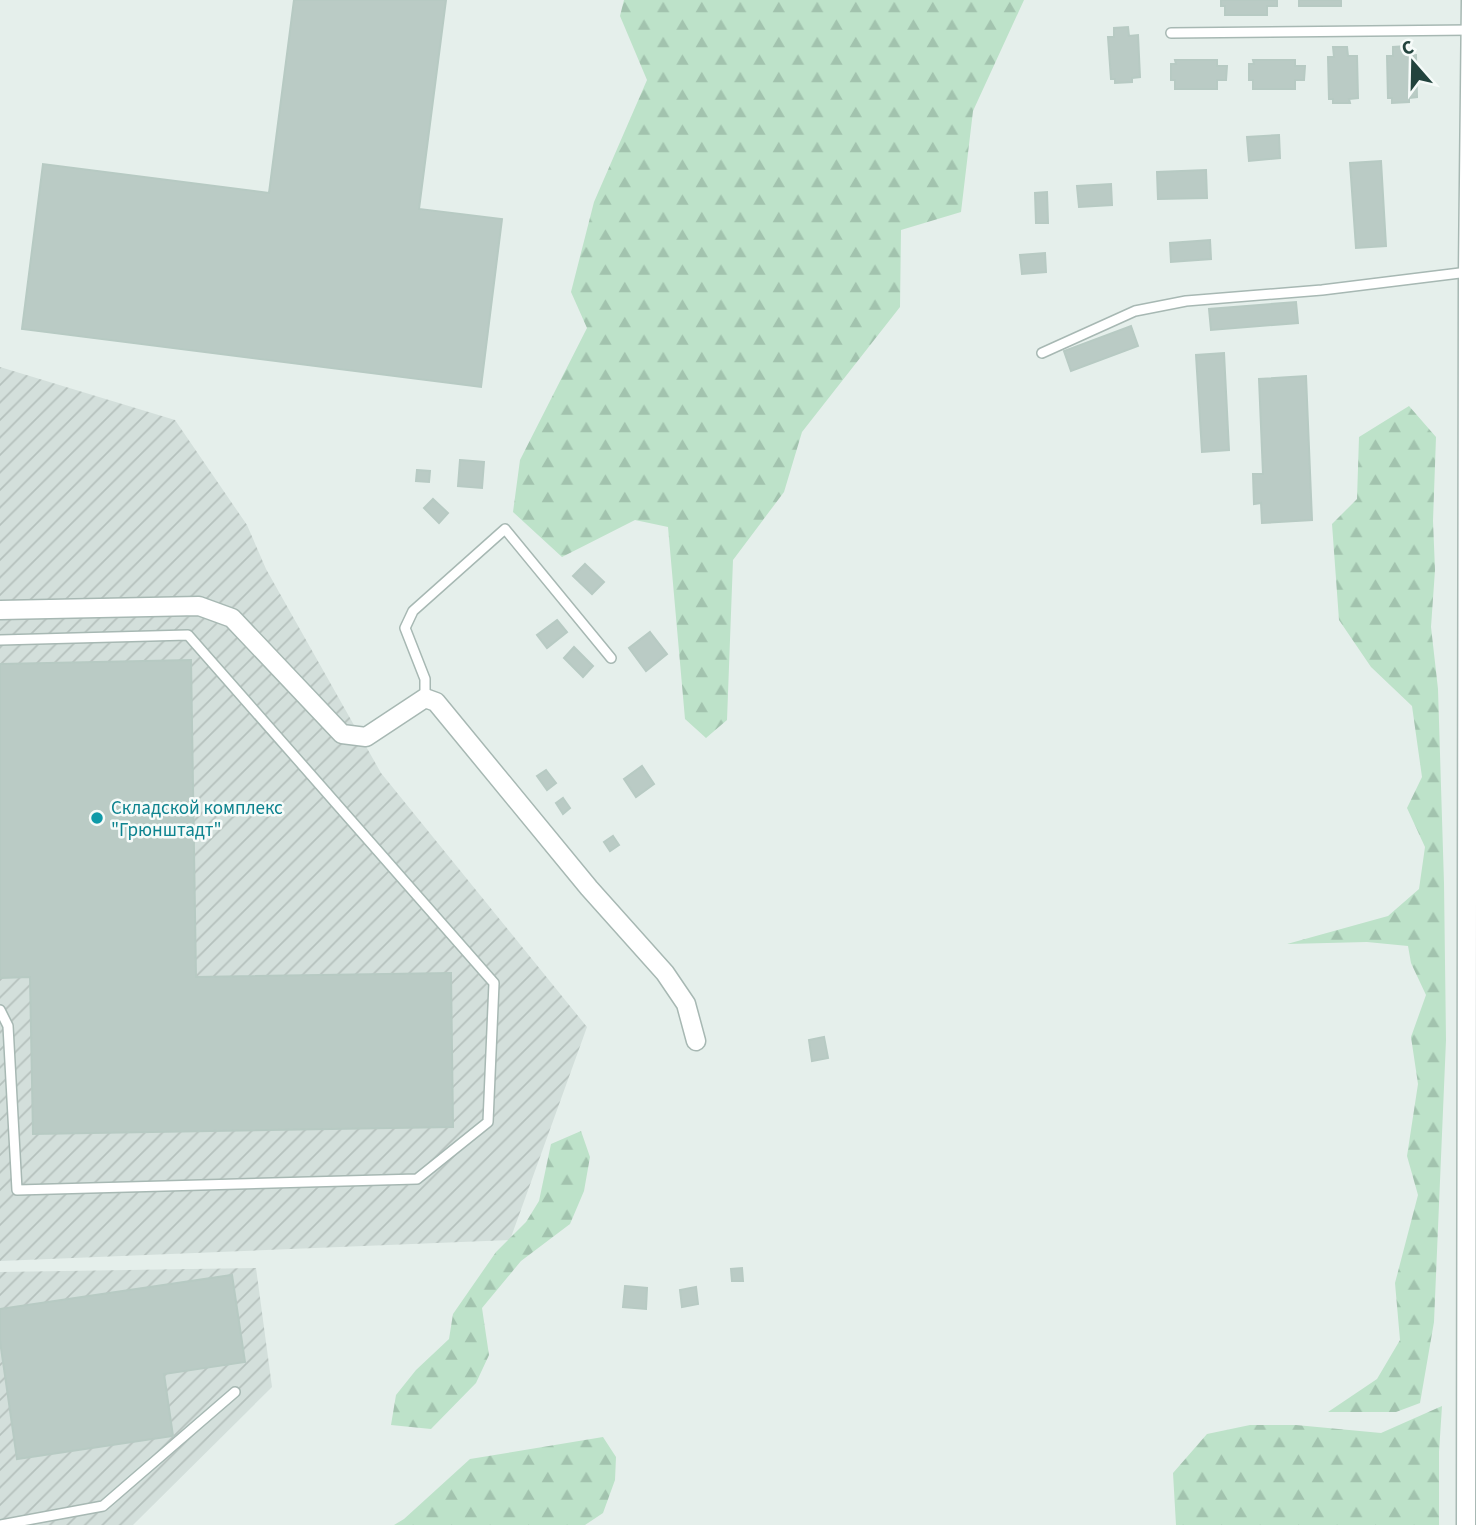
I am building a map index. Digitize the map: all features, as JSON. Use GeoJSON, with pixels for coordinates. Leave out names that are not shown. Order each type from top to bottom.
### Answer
{"type":"FeatureCollection","features":[{"type":"Feature","properties":{"kind":"street"},"geometry":{"type":"LineString","coordinates":[[1466,1525],[1472,986],[1468,272],[1473,68],[1471,0]]}},
{"type":"Feature","properties":{"kind":"street"},"geometry":{"type":"LineString","coordinates":[[0,610],[199,606],[232,618],[342,734],[366,737],[425,698],[436,702],[589,888],[665,973],[686,1004],[696,1041]]}},
{"type":"Feature","properties":{"kind":"lane"},"geometry":{"type":"LineString","coordinates":[[1171,33],[1471,30]]}},
{"type":"Feature","properties":{"kind":"lane"},"geometry":{"type":"LineString","coordinates":[[1042,353],[1135,311],[1186,301],[1322,290],[1468,272]]}},
{"type":"Feature","properties":{"kind":"lane"},"geometry":{"type":"LineString","coordinates":[[425,698],[425,679],[405,628],[413,611],[505,529],[611,658]]}},
{"type":"Feature","properties":{"kind":"lane"},"geometry":{"type":"LineString","coordinates":[[0,640],[188,635],[494,983],[488,1122],[417,1179],[17,1190],[8,1026],[0,1010]]}},
{"type":"Feature","properties":{"kind":"lane"},"geometry":{"type":"LineString","coordinates":[[0,1525],[103,1506],[235,1392]]}},
{"type":"Feature","properties":{"kind":"shaded area"},"geometry":{"type":"Polygon","coordinates":[[[0,367],[175,420],[247,525],[266,569],[381,773],[587,1027],[510,1240],[0,1261],[0,367]]]}},
{"type":"Feature","properties":{"kind":"shaded area"},"geometry":{"type":"Polygon","coordinates":[[[256,1268],[272,1387],[133,1525],[0,1525],[0,1272],[256,1268]]]}},
{"type":"Feature","properties":{"kind":"green space"},"geometry":{"type":"Polygon","coordinates":[[[624,0],[1024,0],[973,111],[961,212],[901,230],[900,307],[802,432],[784,492],[733,560],[727,720],[706,738],[685,719],[668,527],[635,520],[562,557],[513,512],[520,460],[587,328],[571,292],[594,202],[647,80],[620,16],[624,0]]]}},
{"type":"Feature","properties":{"kind":"green space"},"geometry":{"type":"Polygon","coordinates":[[[1409,406],[1436,437],[1433,521],[1435,570],[1431,627],[1438,689],[1446,1040],[1434,1322],[1420,1403],[1396,1412],[1328,1412],[1377,1379],[1400,1340],[1395,1283],[1418,1195],[1407,1156],[1418,1084],[1411,1037],[1426,995],[1411,963],[1408,946],[1367,942],[1287,944],[1388,916],[1419,889],[1425,847],[1407,808],[1422,777],[1412,706],[1371,667],[1339,620],[1332,524],[1357,499],[1359,437],[1409,406]]]}},
{"type":"Feature","properties":{"kind":"green space"},"geometry":{"type":"Polygon","coordinates":[[[1473,1011],[1476,1011],[1476,1525],[1470,1525],[1473,1011]]]}},
{"type":"Feature","properties":{"kind":"green space"},"geometry":{"type":"Polygon","coordinates":[[[581,1131],[590,1157],[584,1191],[570,1224],[521,1261],[482,1308],[489,1355],[476,1383],[431,1429],[391,1425],[396,1395],[416,1370],[449,1339],[453,1314],[496,1252],[526,1222],[539,1201],[551,1144],[581,1131]]]}},
{"type":"Feature","properties":{"kind":"green space"},"geometry":{"type":"Polygon","coordinates":[[[1442,1406],[1439,1525],[1176,1525],[1173,1473],[1207,1434],[1250,1425],[1296,1425],[1381,1433],[1442,1406]]]}},
{"type":"Feature","properties":{"kind":"green space"},"geometry":{"type":"Polygon","coordinates":[[[603,1437],[616,1457],[615,1480],[603,1513],[585,1525],[394,1525],[470,1459],[603,1437]]]}},
{"type":"Feature","properties":{"kind":"building"},"geometry":{"type":"Polygon","coordinates":[[[294,0],[446,0],[419,209],[502,219],[481,387],[22,329],[43,164],[269,193],[294,0]]]}},
{"type":"Feature","properties":{"kind":"building"},"geometry":{"type":"Polygon","coordinates":[[[1221,0],[1277,0],[1277,6],[1267,6],[1267,15],[1225,15],[1225,6],[1221,6],[1221,0]]]}},
{"type":"Feature","properties":{"kind":"building"},"geometry":{"type":"Polygon","coordinates":[[[1299,0],[1341,0],[1341,6],[1299,6],[1299,0]]]}},
{"type":"Feature","properties":{"kind":"building"},"geometry":{"type":"Polygon","coordinates":[[[1128,27],[1129,36],[1138,35],[1140,77],[1132,78],[1132,82],[1115,83],[1115,79],[1111,79],[1108,37],[1114,37],[1114,28],[1128,27]]]}},
{"type":"Feature","properties":{"kind":"building"},"geometry":{"type":"Polygon","coordinates":[[[1407,46],[1407,56],[1416,55],[1417,97],[1409,98],[1409,102],[1392,103],[1392,98],[1388,98],[1387,56],[1393,56],[1393,47],[1407,46]]]}},
{"type":"Feature","properties":{"kind":"building"},"geometry":{"type":"Polygon","coordinates":[[[1333,47],[1347,47],[1348,56],[1357,56],[1358,98],[1349,99],[1350,103],[1333,103],[1333,99],[1329,99],[1328,57],[1334,57],[1333,47]]]}},
{"type":"Feature","properties":{"kind":"building"},"geometry":{"type":"Polygon","coordinates":[[[1175,60],[1217,60],[1217,66],[1227,66],[1226,80],[1217,80],[1217,89],[1175,89],[1175,80],[1171,80],[1171,64],[1176,64],[1175,60]]]}},
{"type":"Feature","properties":{"kind":"building"},"geometry":{"type":"Polygon","coordinates":[[[1253,60],[1295,60],[1295,66],[1305,66],[1304,80],[1295,80],[1295,89],[1253,89],[1253,80],[1249,80],[1249,64],[1254,64],[1253,60]]]}},
{"type":"Feature","properties":{"kind":"building"},"geometry":{"type":"Polygon","coordinates":[[[1279,135],[1280,158],[1249,161],[1247,137],[1279,135]]]}},
{"type":"Feature","properties":{"kind":"building"},"geometry":{"type":"Polygon","coordinates":[[[1381,161],[1386,246],[1356,248],[1350,163],[1381,161]]]}},
{"type":"Feature","properties":{"kind":"building"},"geometry":{"type":"Polygon","coordinates":[[[1206,170],[1207,198],[1158,199],[1157,172],[1206,170]]]}},
{"type":"Feature","properties":{"kind":"building"},"geometry":{"type":"Polygon","coordinates":[[[1111,184],[1112,205],[1079,207],[1077,186],[1111,184]]]}},
{"type":"Feature","properties":{"kind":"building"},"geometry":{"type":"Polygon","coordinates":[[[1047,192],[1048,223],[1036,223],[1035,193],[1047,192]]]}},
{"type":"Feature","properties":{"kind":"building"},"geometry":{"type":"Polygon","coordinates":[[[1210,240],[1211,259],[1171,262],[1170,243],[1210,240]]]}},
{"type":"Feature","properties":{"kind":"building"},"geometry":{"type":"Polygon","coordinates":[[[1045,253],[1046,272],[1022,274],[1020,255],[1045,253]]]}},
{"type":"Feature","properties":{"kind":"building"},"geometry":{"type":"Polygon","coordinates":[[[1296,302],[1298,323],[1211,330],[1209,309],[1296,302]]]}},
{"type":"Feature","properties":{"kind":"building"},"geometry":{"type":"Polygon","coordinates":[[[1131,326],[1138,346],[1071,371],[1064,351],[1131,326]]]}},
{"type":"Feature","properties":{"kind":"building"},"geometry":{"type":"Polygon","coordinates":[[[1224,353],[1229,450],[1202,452],[1196,355],[1224,353]]]}},
{"type":"Feature","properties":{"kind":"building"},"geometry":{"type":"Polygon","coordinates":[[[1306,376],[1312,520],[1262,523],[1261,503],[1254,504],[1253,474],[1263,474],[1259,379],[1306,376]]]}},
{"type":"Feature","properties":{"kind":"building"},"geometry":{"type":"Polygon","coordinates":[[[460,460],[484,462],[482,488],[458,486],[460,460]]]}},
{"type":"Feature","properties":{"kind":"building"},"geometry":{"type":"Polygon","coordinates":[[[417,470],[430,471],[429,482],[416,481],[417,470]]]}},
{"type":"Feature","properties":{"kind":"building"},"geometry":{"type":"Polygon","coordinates":[[[433,499],[448,513],[439,523],[424,508],[433,499]]]}},
{"type":"Feature","properties":{"kind":"building"},"geometry":{"type":"Polygon","coordinates":[[[585,564],[604,582],[592,594],[573,576],[585,564]]]}},
{"type":"Feature","properties":{"kind":"building"},"geometry":{"type":"Polygon","coordinates":[[[557,620],[567,632],[547,648],[537,635],[557,620]]]}},
{"type":"Feature","properties":{"kind":"building"},"geometry":{"type":"Polygon","coordinates":[[[650,632],[667,654],[646,671],[629,648],[650,632]]]}},
{"type":"Feature","properties":{"kind":"building"},"geometry":{"type":"Polygon","coordinates":[[[574,647],[593,666],[583,677],[564,658],[574,647]]]}},
{"type":"Feature","properties":{"kind":"building","name":"Складской комплекс \"Грюнштадт\""},"geometry":{"type":"Polygon","coordinates":[[[191,660],[196,977],[451,973],[453,1127],[33,1134],[30,977],[0,978],[0,664],[191,660]]]}},
{"type":"Feature","properties":{"kind":"building"},"geometry":{"type":"Polygon","coordinates":[[[642,766],[654,784],[636,797],[624,779],[642,766]]]}},
{"type":"Feature","properties":{"kind":"building"},"geometry":{"type":"Polygon","coordinates":[[[546,770],[556,783],[547,790],[537,776],[546,770]]]}},
{"type":"Feature","properties":{"kind":"building"},"geometry":{"type":"Polygon","coordinates":[[[563,798],[570,808],[563,814],[556,803],[563,798]]]}},
{"type":"Feature","properties":{"kind":"building"},"geometry":{"type":"Polygon","coordinates":[[[613,836],[619,845],[610,851],[604,842],[613,836]]]}},
{"type":"Feature","properties":{"kind":"building"},"geometry":{"type":"Polygon","coordinates":[[[824,1037],[828,1058],[812,1061],[809,1040],[824,1037]]]}},
{"type":"Feature","properties":{"kind":"building"},"geometry":{"type":"Polygon","coordinates":[[[742,1268],[743,1281],[732,1281],[731,1269],[742,1268]]]}},
{"type":"Feature","properties":{"kind":"building"},"geometry":{"type":"Polygon","coordinates":[[[232,1275],[245,1362],[164,1374],[173,1436],[17,1459],[0,1341],[0,1309],[232,1275]]]}},
{"type":"Feature","properties":{"kind":"building"},"geometry":{"type":"Polygon","coordinates":[[[625,1286],[647,1288],[646,1309],[623,1307],[625,1286]]]}},
{"type":"Feature","properties":{"kind":"building"},"geometry":{"type":"Polygon","coordinates":[[[696,1287],[698,1304],[682,1307],[680,1290],[696,1287]]]}},
{"type":"Feature","properties":{"kind":"place","name":"Складской комплекс \"Грюнштадт\""},"geometry":{"type":"Point","coordinates":[97,818]}}]}
